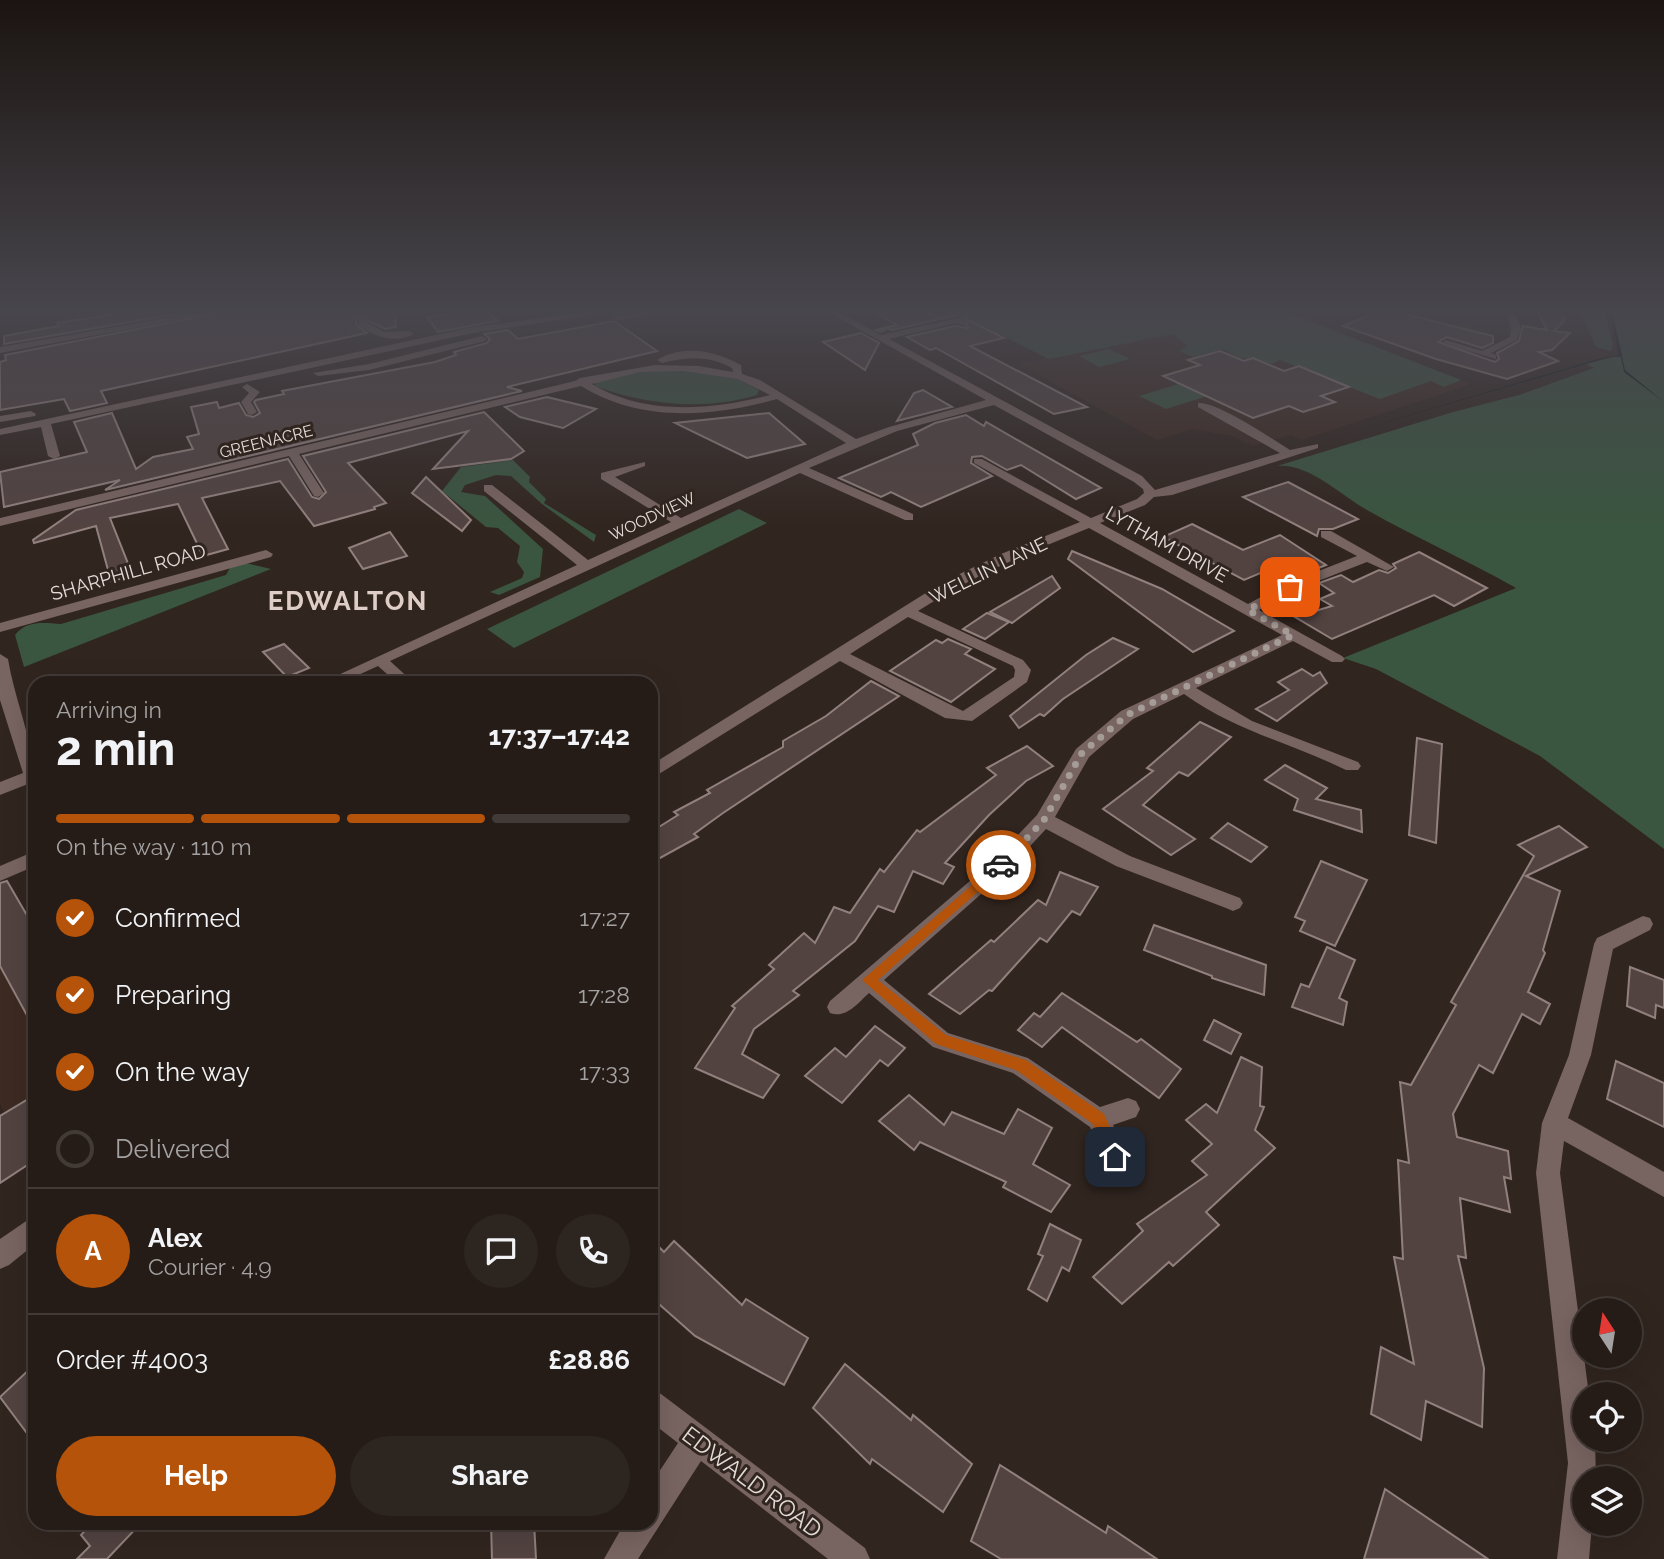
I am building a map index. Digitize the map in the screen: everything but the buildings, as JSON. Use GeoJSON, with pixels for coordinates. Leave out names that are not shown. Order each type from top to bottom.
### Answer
{"type":"FeatureCollection","features":[{"type":"Feature","properties":{"kind":"street"},"geometry":{"type":"LineString","coordinates":[[0,432],[230,382]]}},
{"type":"Feature","properties":{"kind":"street"},"geometry":{"type":"LineString","coordinates":[[229,391],[278,382]]}},
{"type":"Feature","properties":{"kind":"street"},"geometry":{"type":"LineString","coordinates":[[580,382],[612,399],[641,406],[681,409],[753,404],[778,396]]}},
{"type":"Feature","properties":{"kind":"street","name":"GREENACRE"},"geometry":{"type":"LineString","coordinates":[[0,522],[580,382]]}},
{"type":"Feature","properties":{"kind":"street","name":"GREENACRE"},"geometry":{"type":"LineString","coordinates":[[750,382],[855,443]]}},
{"type":"Feature","properties":{"kind":"street"},"geometry":{"type":"LineString","coordinates":[[960,382],[1138,479],[1150,494]]}},
{"type":"Feature","properties":{"kind":"street"},"geometry":{"type":"LineString","coordinates":[[247,387],[255,392],[246,402],[252,412]]}},
{"type":"Feature","properties":{"kind":"street"},"geometry":{"type":"LineString","coordinates":[[0,418],[134,390]]}},
{"type":"Feature","properties":{"kind":"street","name":"WOODVIEW"},"geometry":{"type":"LineString","coordinates":[[344,676],[855,443],[893,429],[995,401]]}},
{"type":"Feature","properties":{"kind":"street"},"geometry":{"type":"LineString","coordinates":[[1202,405],[1238,422],[1291,455]]}},
{"type":"Feature","properties":{"kind":"street"},"geometry":{"type":"LineString","coordinates":[[45,422],[54,456]]}},
{"type":"Feature","properties":{"kind":"street","name":"WELLIN LANE"},"geometry":{"type":"LineString","coordinates":[[658,769],[907,611],[983,568],[1141,502],[1150,494],[1168,492],[1314,446]]}},
{"type":"Feature","properties":{"kind":"street"},"geometry":{"type":"LineString","coordinates":[[290,451],[318,493]]}},
{"type":"Feature","properties":{"kind":"street","name":"LYTHAM DRIVE"},"geometry":{"type":"LineString","coordinates":[[978,461],[1337,659]]}},
{"type":"Feature","properties":{"kind":"street"},"geometry":{"type":"LineString","coordinates":[[641,464],[605,476],[681,523]]}},
{"type":"Feature","properties":{"kind":"street"},"geometry":{"type":"LineString","coordinates":[[799,468],[909,517]]}},
{"type":"Feature","properties":{"kind":"street"},"geometry":{"type":"LineString","coordinates":[[488,488],[587,566]]}},
{"type":"Feature","properties":{"kind":"street"},"geometry":{"type":"LineString","coordinates":[[1326,534],[1387,567]]}},
{"type":"Feature","properties":{"kind":"street","name":"SHARPHILL ROAD"},"geometry":{"type":"LineString","coordinates":[[0,628],[266,554]]}},
{"type":"Feature","properties":{"kind":"street"},"geometry":{"type":"LineString","coordinates":[[1248,610],[1290,587],[1368,557]]}},
{"type":"Feature","properties":{"kind":"street"},"geometry":{"type":"LineString","coordinates":[[839,654],[951,714],[966,717],[1021,679],[1023,670],[1017,663],[907,611]]}},
{"type":"Feature","properties":{"kind":"street"},"geometry":{"type":"LineString","coordinates":[[838,1007],[999,867],[1044,820],[1082,753],[1127,715],[1293,635]]}},
{"type":"Feature","properties":{"kind":"street"},"geometry":{"type":"LineString","coordinates":[[0,659],[3,695],[28,765]]}},
{"type":"Feature","properties":{"kind":"street"},"geometry":{"type":"LineString","coordinates":[[380,660],[398,676]]}},
{"type":"Feature","properties":{"kind":"street"},"geometry":{"type":"LineString","coordinates":[[1185,687],[1216,710],[1256,729],[1320,750],[1352,766]]}},
{"type":"Feature","properties":{"kind":"street"},"geometry":{"type":"LineString","coordinates":[[0,789],[28,781]]}},
{"type":"Feature","properties":{"kind":"street"},"geometry":{"type":"LineString","coordinates":[[1044,820],[1123,861],[1233,903]]}},
{"type":"Feature","properties":{"kind":"street"},"geometry":{"type":"LineString","coordinates":[[0,874],[28,861]]}},
{"type":"Feature","properties":{"kind":"street"},"geometry":{"type":"LineString","coordinates":[[1573,1559],[1583,1462],[1548,1172],[1555,1123],[1580,1055],[1604,944],[1643,924]]}},
{"type":"Feature","properties":{"kind":"street"},"geometry":{"type":"LineString","coordinates":[[869,980],[941,1040],[1020,1065],[1098,1119],[1115,1157]]}},
{"type":"Feature","properties":{"kind":"street"},"geometry":{"type":"LineString","coordinates":[[1098,1119],[1128,1109]]}},
{"type":"Feature","properties":{"kind":"street"},"geometry":{"type":"LineString","coordinates":[[1555,1123],[1664,1185]]}},
{"type":"Feature","properties":{"kind":"street"},"geometry":{"type":"LineString","coordinates":[[0,1256],[28,1234]]}},
{"type":"Feature","properties":{"kind":"street","name":"EDWALD ROAD"},"geometry":{"type":"LineString","coordinates":[[658,1410],[854,1559]]}},
{"type":"Feature","properties":{"kind":"street"},"geometry":{"type":"LineString","coordinates":[[658,1500],[697,1441]]}},
{"type":"Feature","properties":{"kind":"street"},"geometry":{"type":"LineString","coordinates":[[620,1559],[639,1530]]}},
{"type":"Feature","properties":{"kind":"shaded area"},"geometry":{"type":"Polygon","coordinates":[[[1050,382],[1465,382],[1471,384],[1301,440],[1291,435],[1253,446],[1232,436],[1192,429],[1157,440],[1050,382]]]}},
{"type":"Feature","properties":{"kind":"shaded area"},"geometry":{"type":"Polygon","coordinates":[[[28,924],[28,1162],[0,1104],[0,938],[28,924]]]}},
{"type":"Feature","properties":{"kind":"green space"},"geometry":{"type":"Polygon","coordinates":[[[596,382],[743,382],[759,390],[757,395],[737,400],[675,404],[634,398],[595,386],[596,382]]]}},
{"type":"Feature","properties":{"kind":"green space"},"geometry":{"type":"Polygon","coordinates":[[[1186,382],[1214,394],[1166,409],[1139,396],[1186,382]]]}},
{"type":"Feature","properties":{"kind":"green space"},"geometry":{"type":"Polygon","coordinates":[[[1336,382],[1429,382],[1380,399],[1336,382]]]}},
{"type":"Feature","properties":{"kind":"green space"},"geometry":{"type":"Polygon","coordinates":[[[1433,382],[1457,382],[1444,387],[1433,382]]]}},
{"type":"Feature","properties":{"kind":"green space"},"geometry":{"type":"Polygon","coordinates":[[[1556,382],[1664,382],[1664,849],[1540,756],[1376,669],[1343,658],[1516,588],[1367,510],[1324,481],[1289,466],[1277,466],[1453,412],[1519,395],[1556,382]]]}},
{"type":"Feature","properties":{"kind":"green space"},"geometry":{"type":"Polygon","coordinates":[[[513,460],[546,499],[544,503],[596,535],[594,542],[542,504],[511,476],[496,475],[465,485],[461,492],[485,496],[543,549],[540,577],[499,595],[490,592],[522,578],[524,572],[517,562],[520,546],[498,528],[486,527],[442,491],[461,467],[513,460]]]}},
{"type":"Feature","properties":{"kind":"green space"},"geometry":{"type":"Polygon","coordinates":[[[739,509],[767,523],[514,648],[487,629],[739,509]]]}},
{"type":"Feature","properties":{"kind":"green space"},"geometry":{"type":"Polygon","coordinates":[[[246,563],[271,569],[24,667],[15,635],[25,627],[61,624],[226,575],[231,566],[246,563]]]}},
{"type":"Feature","properties":{"kind":"water"},"geometry":{"type":"Polygon","coordinates":[[[1522,382],[1525,382],[1342,435],[1522,382]]]}},
{"type":"Feature","properties":{"kind":"way so far"},"geometry":{"type":"LineString","coordinates":[[1001,865],[1044,820],[1082,753],[1127,715],[1293,635],[1248,610],[1290,587]]}},
{"type":"Feature","properties":{"kind":"district","name":"EDWALTON"},"geometry":{"type":"Point","coordinates":[348,601]}},
{"type":"Feature","properties":{"kind":"route"},"geometry":{"type":"LineString","coordinates":[[1001,865],[869,980],[941,1040],[1020,1065],[1098,1119],[1115,1157]]}}]}
